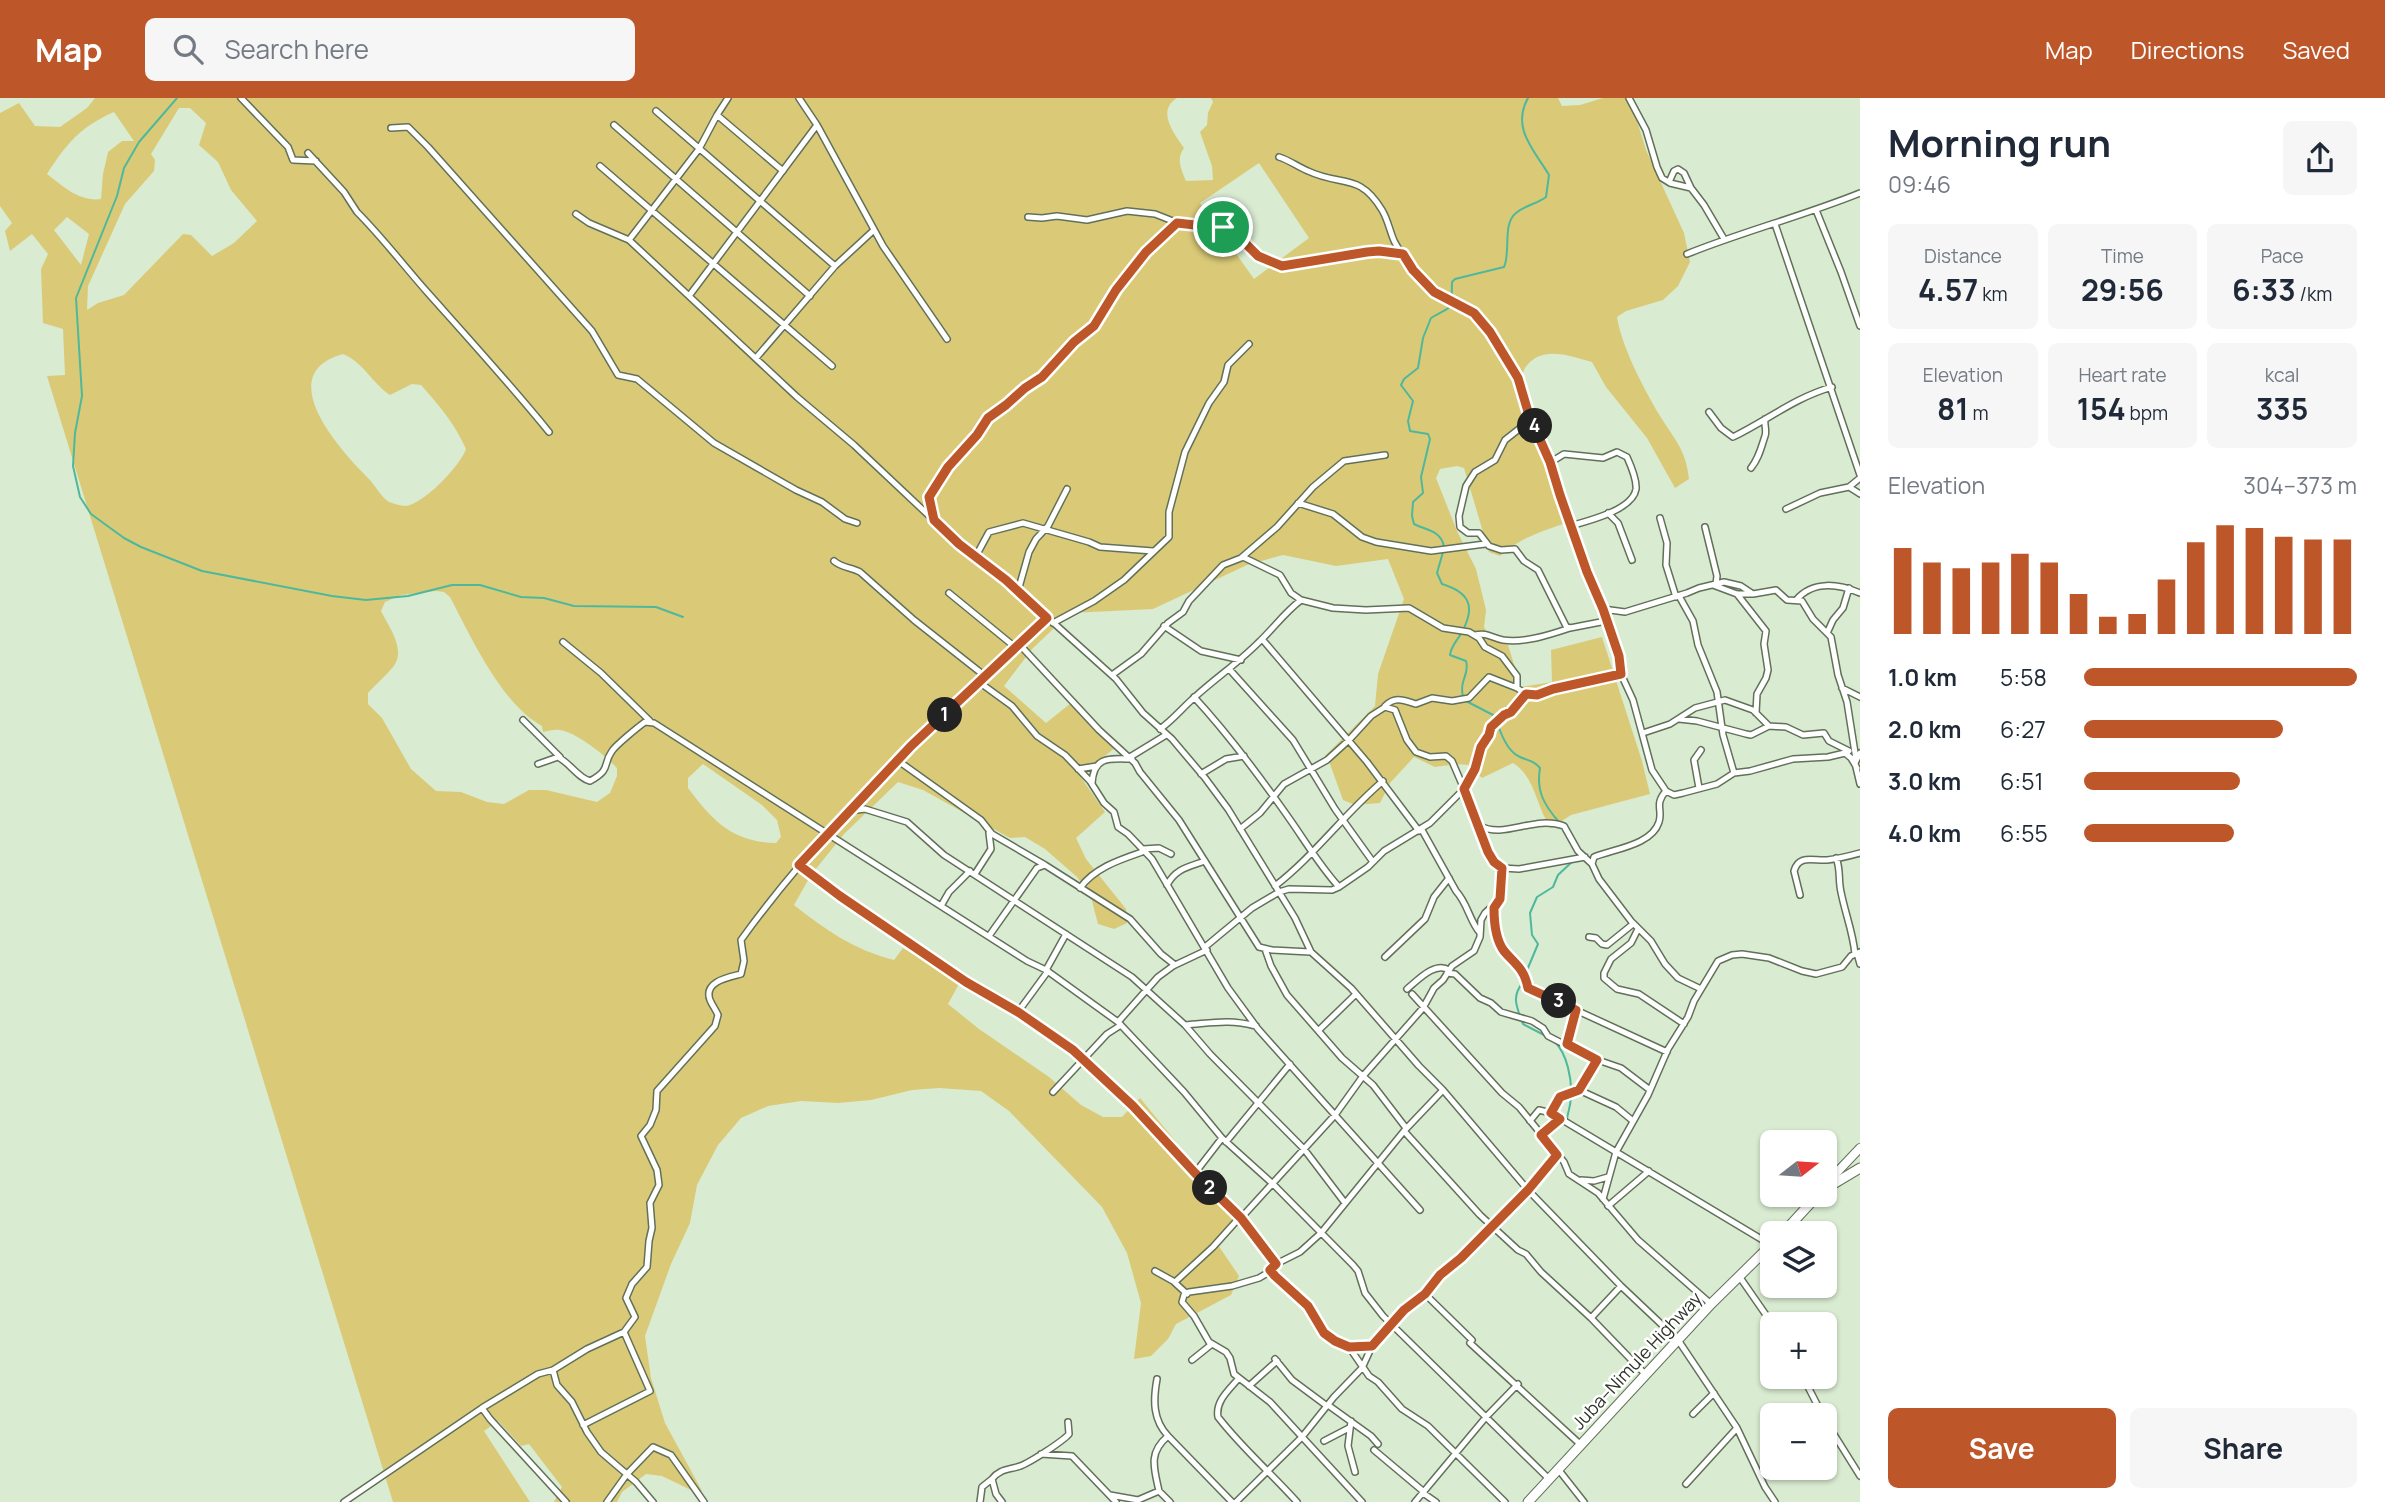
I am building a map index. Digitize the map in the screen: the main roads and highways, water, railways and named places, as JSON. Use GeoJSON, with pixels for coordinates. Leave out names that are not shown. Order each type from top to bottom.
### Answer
{"type":"FeatureCollection","features":[{"type":"Feature","properties":{"kind":"main road"},"geometry":{"type":"LineString","coordinates":[[1838,1173],[1860,1148]]}},
{"type":"Feature","properties":{"kind":"main road"},"geometry":{"type":"LineString","coordinates":[[1838,1179],[1860,1168]]}},
{"type":"Feature","properties":{"kind":"main road","name":"Juba–Nimule Highway"},"geometry":{"type":"LineString","coordinates":[[1528,1502],[1711,1304],[1760,1256]]}},
{"type":"Feature","properties":{"kind":"waterway"},"geometry":{"type":"LineString","coordinates":[[177,98],[139,142],[124,168],[117,196],[76,298],[82,396],[75,433],[73,466],[80,497],[91,514],[141,547],[202,571],[332,596],[366,600],[408,596],[452,585],[480,585],[521,597],[544,598],[574,606],[656,607],[683,617]]}},
{"type":"Feature","properties":{"kind":"waterway"},"geometry":{"type":"LineString","coordinates":[[1444,547],[1437,534],[1414,524],[1413,502],[1423,493],[1421,477],[1430,439],[1428,434],[1410,431],[1408,421],[1413,401],[1401,385],[1404,379],[1418,368],[1423,338],[1431,318],[1450,306],[1452,282],[1504,267],[1512,218],[1520,210],[1546,197],[1549,175],[1531,148],[1523,129],[1523,109],[1528,98]]}},
{"type":"Feature","properties":{"kind":"waterway"},"geometry":{"type":"LineString","coordinates":[[1443,552],[1437,573],[1442,584],[1463,595],[1469,607],[1467,621],[1450,655],[1466,661],[1463,697]]}},
{"type":"Feature","properties":{"kind":"waterway"},"geometry":{"type":"LineString","coordinates":[[1466,701],[1496,719]]}},
{"type":"Feature","properties":{"kind":"waterway"},"geometry":{"type":"LineString","coordinates":[[1498,725],[1512,752],[1540,768],[1542,797],[1559,822]]}},
{"type":"Feature","properties":{"kind":"waterway"},"geometry":{"type":"LineString","coordinates":[[1525,975],[1538,944],[1532,935],[1530,913],[1537,897],[1553,887],[1558,875],[1574,860]]}},
{"type":"Feature","properties":{"kind":"waterway"},"geometry":{"type":"LineString","coordinates":[[1524,981],[1516,996],[1520,1018],[1523,1024],[1544,1035]]}},
{"type":"Feature","properties":{"kind":"waterway"},"geometry":{"type":"LineString","coordinates":[[1555,1042],[1563,1053],[1570,1075],[1571,1099],[1567,1119]]}}]}
